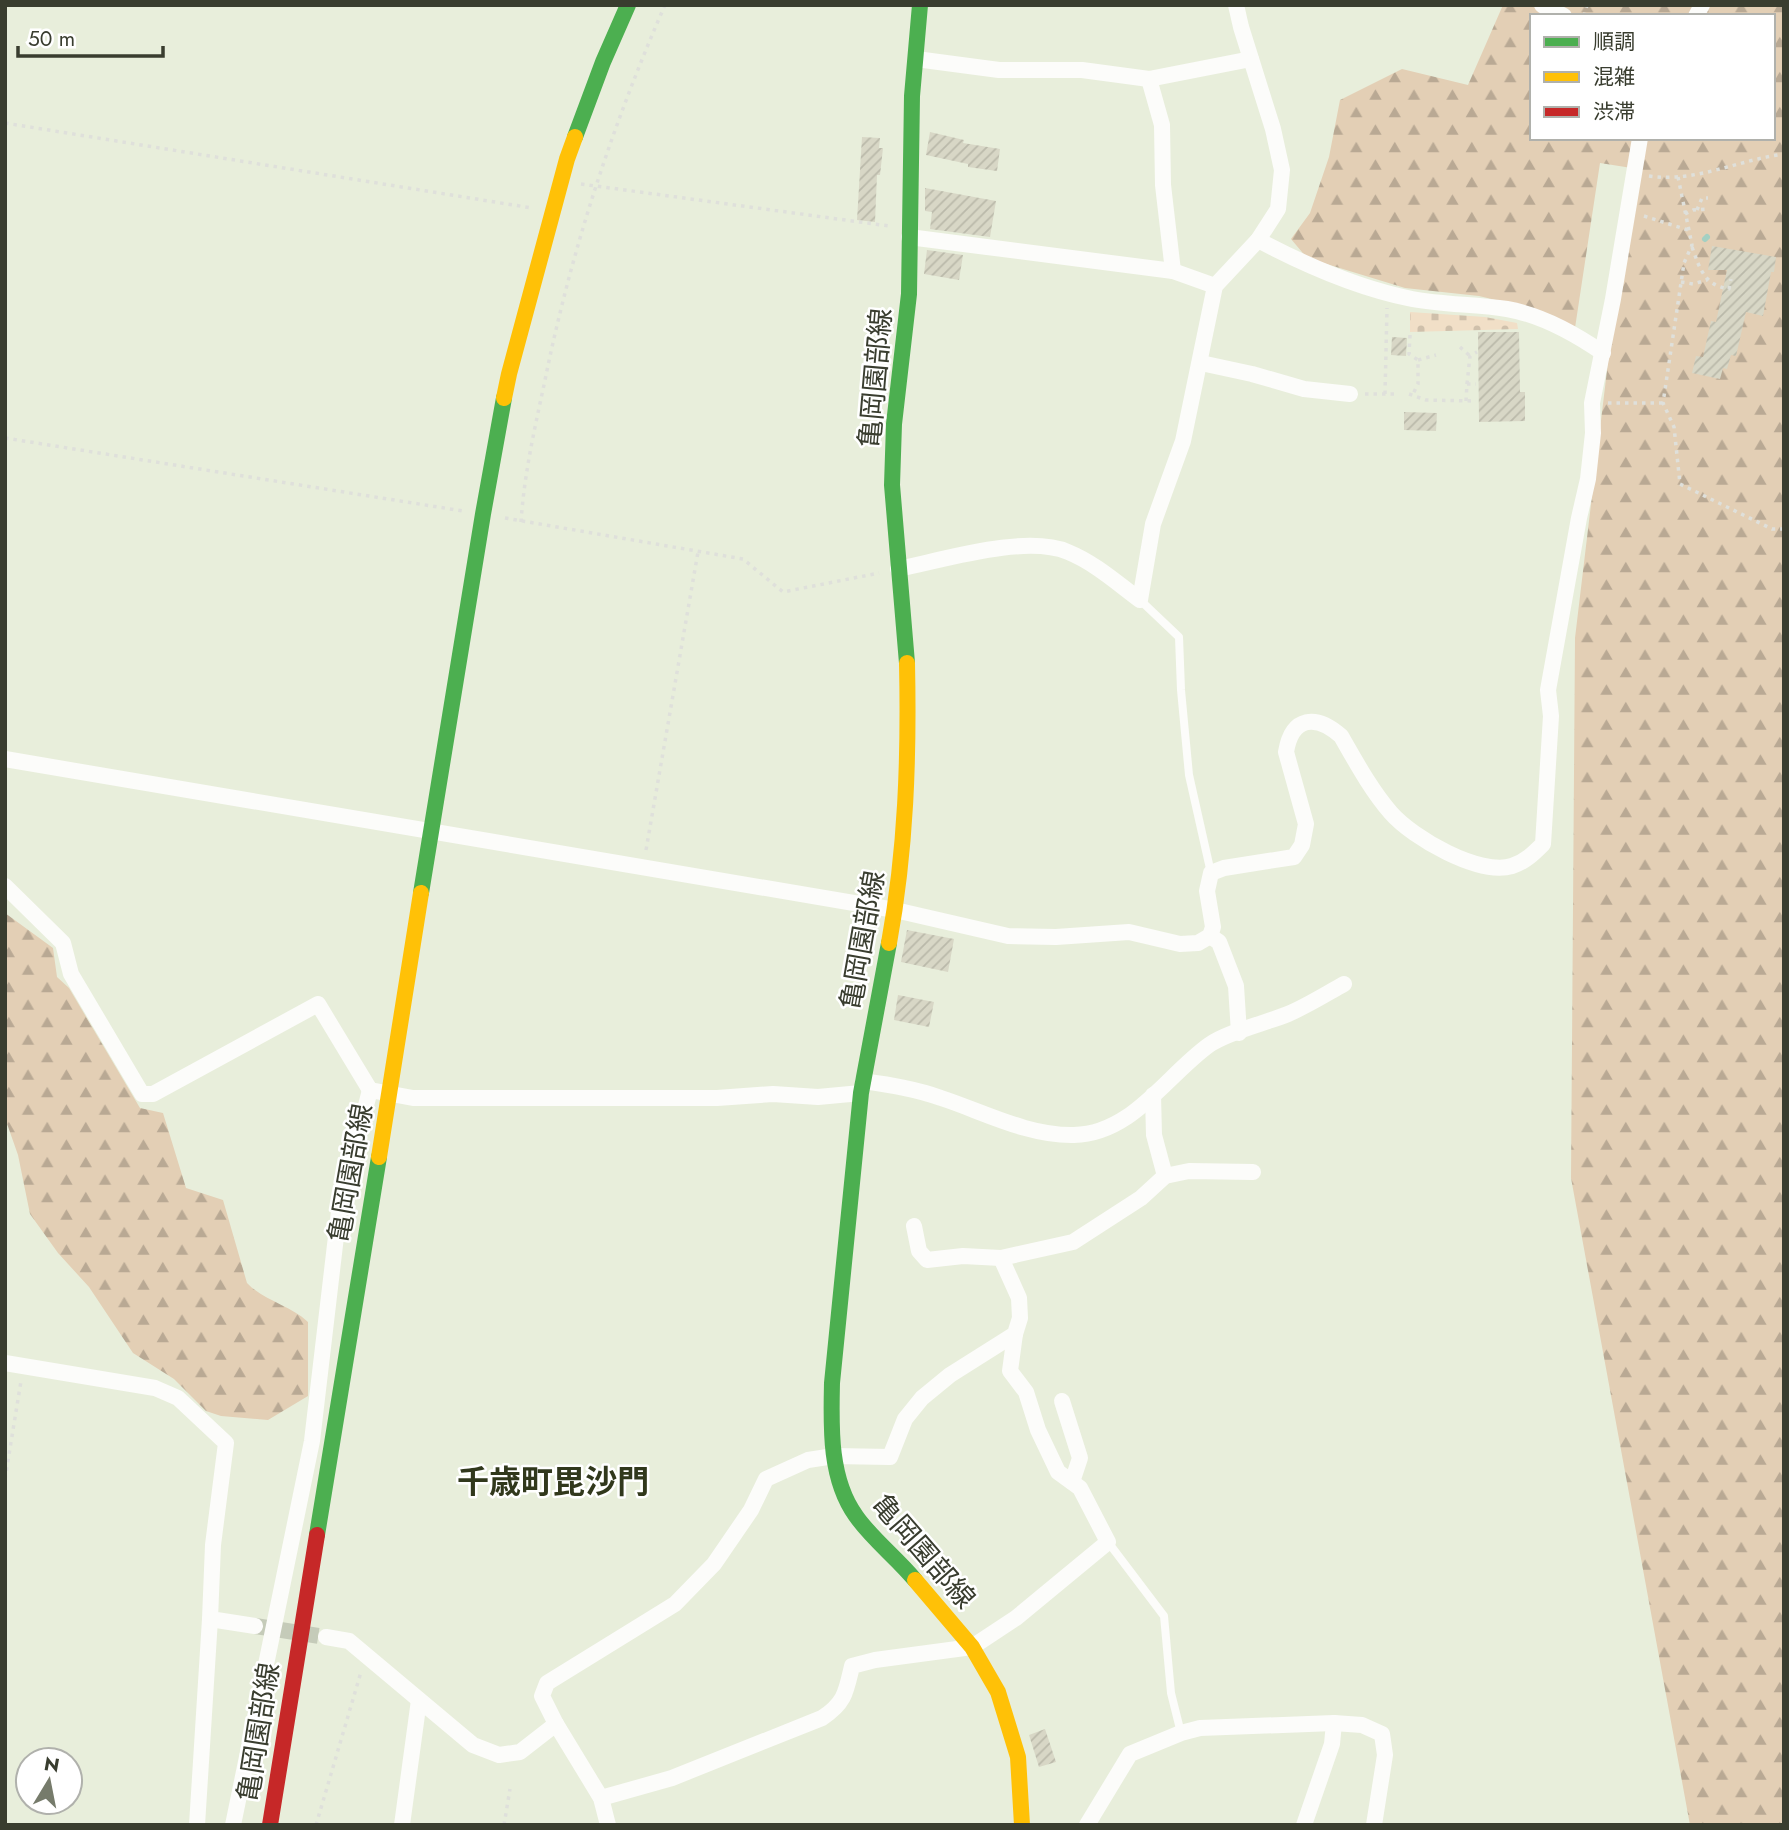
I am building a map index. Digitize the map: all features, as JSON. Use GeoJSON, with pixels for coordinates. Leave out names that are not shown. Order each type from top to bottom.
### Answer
{"type":"FeatureCollection","features":[{"type":"Feature","properties":{"kind":"main road","name":"亀岡園部線"},"geometry":{"type":"LineString","coordinates":[[270,1825],[483,514],[509,374],[567,159],[603,62],[628,5]]}},
{"type":"Feature","properties":{"kind":"main road","name":"亀岡園部線"},"geometry":{"type":"LineString","coordinates":[[920,5],[912,96],[909,295],[894,424],[892,473],[898,569],[907,643],[909,751],[904,844],[895,911],[862,1087],[832,1383],[831,1422],[834,1456],[841,1486],[855,1515],[900,1562],[972,1647],[998,1692],[1018,1757],[1022,1825]]}},
{"type":"Feature","properties":{"kind":"street"},"geometry":{"type":"LineString","coordinates":[[898,569],[1001,548],[1038,546],[1065,551],[1087,561],[1140,600],[1153,524],[1183,441],[1215,286],[1258,240],[1278,209],[1282,170],[1273,129],[1236,5]]}},
{"type":"Feature","properties":{"kind":"street"},"geometry":{"type":"LineString","coordinates":[[1542,5],[1560,14]]}},
{"type":"Feature","properties":{"kind":"street"},"geometry":{"type":"LineString","coordinates":[[916,59],[999,70],[1082,71],[1149,79],[1251,59]]}},
{"type":"Feature","properties":{"kind":"street"},"geometry":{"type":"LineString","coordinates":[[1149,79],[1162,125],[1163,185],[1174,271]]}},
{"type":"Feature","properties":{"kind":"street"},"geometry":{"type":"LineString","coordinates":[[1629,140],[1634,167]]}},
{"type":"Feature","properties":{"kind":"street"},"geometry":{"type":"LineString","coordinates":[[5,759],[644,866],[895,911],[1008,936],[1055,937],[1129,932],[1180,944],[1198,943],[1210,936],[1213,927],[1207,891],[1211,873],[1224,868],[1294,857],[1302,845],[1306,824],[1286,752],[1294,729],[1304,722],[1316,722],[1330,726],[1341,736],[1392,815],[1440,850],[1493,867],[1511,866],[1530,857],[1543,844],[1551,716],[1548,690],[1588,479],[1593,433],[1592,403],[1640,140]]}},
{"type":"Feature","properties":{"kind":"street"},"geometry":{"type":"LineString","coordinates":[[909,233],[1174,271],[1215,286]]}},
{"type":"Feature","properties":{"kind":"street"},"geometry":{"type":"LineString","coordinates":[[1258,240],[1304,265],[1387,292],[1413,299],[1509,309],[1555,324],[1603,353]]}},
{"type":"Feature","properties":{"kind":"street"},"geometry":{"type":"LineString","coordinates":[[1201,363],[1304,389],[1350,394]]}},
{"type":"Feature","properties":{"kind":"street"},"geometry":{"type":"LineString","coordinates":[[5,886],[63,943],[71,974],[142,1094],[153,1094],[318,1004],[370,1090],[339,1211],[312,1441],[233,1825]]}},
{"type":"Feature","properties":{"kind":"street"},"geometry":{"type":"LineString","coordinates":[[1210,936],[1219,942],[1236,986],[1239,1032]]}},
{"type":"Feature","properties":{"kind":"street"},"geometry":{"type":"LineString","coordinates":[[370,1090],[413,1098],[717,1098],[773,1094],[818,1097],[862,1087],[902,1086],[1027,1128],[1075,1135],[1115,1126],[1212,1043],[1291,1013],[1344,984]]}},
{"type":"Feature","properties":{"kind":"street"},"geometry":{"type":"LineString","coordinates":[[1153,1095],[1154,1135],[1165,1176]]}},
{"type":"Feature","properties":{"kind":"street"},"geometry":{"type":"LineString","coordinates":[[914,1226],[919,1251],[927,1260],[963,1256],[1001,1258],[1073,1242],[1142,1198],[1165,1176],[1189,1171],[1253,1172]]}},
{"type":"Feature","properties":{"kind":"street"},"geometry":{"type":"LineString","coordinates":[[601,1798],[672,1778],[822,1718],[838,1707],[845,1693],[852,1666],[875,1660],[972,1647],[1016,1618],[1108,1542],[1080,1488],[1058,1472],[1038,1430],[1026,1392],[1010,1371],[1020,1318],[1019,1298],[1001,1258]]}},
{"type":"Feature","properties":{"kind":"street"},"geometry":{"type":"LineString","coordinates":[[608,1825],[601,1798],[542,1696],[547,1683],[675,1604],[714,1564],[751,1510],[766,1479],[808,1460],[834,1456],[890,1457],[905,1419],[922,1398],[950,1375],[1015,1334]]}},
{"type":"Feature","properties":{"kind":"street"},"geometry":{"type":"LineString","coordinates":[[5,1363],[155,1388],[178,1398],[226,1443],[213,1545],[197,1825]]}},
{"type":"Feature","properties":{"kind":"street"},"geometry":{"type":"LineString","coordinates":[[1062,1401],[1080,1458],[1072,1482]]}},
{"type":"Feature","properties":{"kind":"street"},"geometry":{"type":"LineString","coordinates":[[210,1619],[255,1626]]}},
{"type":"Feature","properties":{"kind":"street"},"geometry":{"type":"LineString","coordinates":[[326,1637],[349,1641],[474,1745],[499,1755],[520,1752],[556,1724]]}},
{"type":"Feature","properties":{"kind":"street"},"geometry":{"type":"LineString","coordinates":[[402,1825],[419,1700]]}},
{"type":"Feature","properties":{"kind":"street"},"geometry":{"type":"LineString","coordinates":[[1304,1825],[1332,1744],[1334,1723]]}},
{"type":"Feature","properties":{"kind":"street"},"geometry":{"type":"LineString","coordinates":[[1087,1825],[1130,1754],[1200,1728],[1334,1723],[1362,1725],[1382,1734],[1385,1755],[1374,1825]]}},
{"type":"Feature","properties":{"kind":"lane"},"geometry":{"type":"LineString","coordinates":[[1140,600],[1179,637],[1189,775],[1211,873]]}},
{"type":"Feature","properties":{"kind":"lane"},"geometry":{"type":"LineString","coordinates":[[1108,1542],[1164,1616],[1171,1693],[1181,1733]]}},
{"type":"Feature","properties":{"kind":"path"},"geometry":{"type":"LineString","coordinates":[[521,522],[524,484],[559,311],[595,187],[665,5]]}},
{"type":"Feature","properties":{"kind":"path"},"geometry":{"type":"LineString","coordinates":[[5,123],[553,211]]}},
{"type":"Feature","properties":{"kind":"path"},"geometry":{"type":"LineString","coordinates":[[1634,167],[1678,177],[1720,170],[1751,159],[1784,154]]}},
{"type":"Feature","properties":{"kind":"path"},"geometry":{"type":"LineString","coordinates":[[1678,177],[1692,245],[1707,280],[1717,287],[1729,289],[1731,279]]}},
{"type":"Feature","properties":{"kind":"path"},"geometry":{"type":"LineString","coordinates":[[561,181],[909,233]]}},
{"type":"Feature","properties":{"kind":"path"},"geometry":{"type":"LineString","coordinates":[[1698,210],[1702,198],[1708,198]]}},
{"type":"Feature","properties":{"kind":"path"},"geometry":{"type":"LineString","coordinates":[[1685,214],[1709,209]]}},
{"type":"Feature","properties":{"kind":"path"},"geometry":{"type":"LineString","coordinates":[[1649,218],[1688,230]]}},
{"type":"Feature","properties":{"kind":"path"},"geometry":{"type":"LineString","coordinates":[[1692,245],[1684,263],[1662,403],[1674,427],[1680,484],[1772,529],[1784,529]]}},
{"type":"Feature","properties":{"kind":"path"},"geometry":{"type":"LineString","coordinates":[[1681,282],[1693,284],[1707,280]]}},
{"type":"Feature","properties":{"kind":"path"},"geometry":{"type":"LineString","coordinates":[[1387,292],[1383,394],[1398,394]]}},
{"type":"Feature","properties":{"kind":"path"},"geometry":{"type":"LineString","coordinates":[[1410,335],[1409,354],[1418,360],[1436,355]]}},
{"type":"Feature","properties":{"kind":"path"},"geometry":{"type":"LineString","coordinates":[[1460,347],[1470,356]]}},
{"type":"Feature","properties":{"kind":"path"},"geometry":{"type":"LineString","coordinates":[[1470,356],[1477,352]]}},
{"type":"Feature","properties":{"kind":"path"},"geometry":{"type":"LineString","coordinates":[[1465,401],[1470,356]]}},
{"type":"Feature","properties":{"kind":"path"},"geometry":{"type":"LineString","coordinates":[[1418,360],[1418,384],[1411,394],[1426,400],[1476,401]]}},
{"type":"Feature","properties":{"kind":"path"},"geometry":{"type":"LineString","coordinates":[[1467,384],[1476,384]]}},
{"type":"Feature","properties":{"kind":"path"},"geometry":{"type":"LineString","coordinates":[[1592,403],[1662,403]]}},
{"type":"Feature","properties":{"kind":"path"},"geometry":{"type":"LineString","coordinates":[[5,438],[483,514],[743,559],[783,592],[898,569]]}},
{"type":"Feature","properties":{"kind":"path"},"geometry":{"type":"LineString","coordinates":[[644,866],[698,552]]}},
{"type":"Feature","properties":{"kind":"path"},"geometry":{"type":"LineString","coordinates":[[5,1479],[23,1366]]}},
{"type":"Feature","properties":{"kind":"path"},"geometry":{"type":"LineString","coordinates":[[316,1825],[366,1656]]}},
{"type":"Feature","properties":{"kind":"path"},"geometry":{"type":"LineString","coordinates":[[504,1825],[510,1789]]}},
{"type":"Feature","properties":{"kind":"green space"},"geometry":{"type":"Polygon","coordinates":[[[1503,5],[1784,5],[1784,1825],[1690,1825],[1571,1178],[1575,638],[1608,362],[1638,169],[1600,163],[1575,328],[1537,310],[1479,296],[1405,288],[1307,258],[1291,239],[1310,213],[1329,157],[1340,100],[1402,69],[1468,85],[1503,5]]]}},
{"type":"Feature","properties":{"kind":"green space"},"geometry":{"type":"Polygon","coordinates":[[[1410,312],[1485,317],[1517,323],[1518,329],[1410,332],[1410,312]]]}},
{"type":"Feature","properties":{"kind":"green space"},"geometry":{"type":"Polygon","coordinates":[[[5,913],[53,948],[57,977],[69,988],[140,1108],[163,1113],[186,1188],[223,1200],[247,1283],[308,1322],[308,1396],[268,1420],[221,1416],[206,1411],[174,1379],[133,1353],[89,1287],[58,1253],[30,1214],[18,1155],[5,1118],[5,913]]]}},
{"type":"Feature","properties":{"kind":"building"},"geometry":{"type":"Polygon","coordinates":[[[930,132],[964,140],[963,143],[1000,149],[997,171],[968,167],[968,164],[926,155],[930,132]]]}},
{"type":"Feature","properties":{"kind":"building"},"geometry":{"type":"Polygon","coordinates":[[[862,137],[880,138],[879,148],[883,148],[880,175],[877,175],[875,222],[857,220],[862,137]]]}},
{"type":"Feature","properties":{"kind":"building"},"geometry":{"type":"Polygon","coordinates":[[[925,188],[996,201],[990,237],[930,229],[932,212],[925,211],[925,188]]]}},
{"type":"Feature","properties":{"kind":"building"},"geometry":{"type":"Polygon","coordinates":[[[1712,246],[1776,257],[1763,316],[1746,312],[1736,356],[1731,355],[1727,369],[1723,368],[1720,379],[1692,373],[1696,356],[1703,357],[1711,321],[1716,322],[1727,270],[1708,270],[1712,246]]]}},
{"type":"Feature","properties":{"kind":"building"},"geometry":{"type":"Polygon","coordinates":[[[927,250],[963,255],[959,280],[924,274],[927,250]]]}},
{"type":"Feature","properties":{"kind":"building"},"geometry":{"type":"Polygon","coordinates":[[[1478,332],[1519,332],[1520,392],[1525,392],[1525,421],[1479,422],[1478,332]]]}},
{"type":"Feature","properties":{"kind":"building"},"geometry":{"type":"Polygon","coordinates":[[[1392,337],[1407,338],[1406,356],[1391,355],[1392,337]]]}},
{"type":"Feature","properties":{"kind":"building"},"geometry":{"type":"Polygon","coordinates":[[[1404,412],[1437,413],[1436,431],[1404,430],[1404,412]]]}},
{"type":"Feature","properties":{"kind":"building"},"geometry":{"type":"Polygon","coordinates":[[[907,930],[954,939],[948,972],[901,962],[907,930]]]}},
{"type":"Feature","properties":{"kind":"building"},"geometry":{"type":"Polygon","coordinates":[[[898,995],[934,1002],[929,1027],[894,1020],[898,995]]]}},
{"type":"Feature","properties":{"kind":"building"},"geometry":{"type":"Polygon","coordinates":[[[1045,1729],[1056,1762],[1039,1767],[1029,1735],[1045,1729]]]}},
{"type":"Feature","properties":{"kind":"tunnel"},"geometry":{"type":"LineString","coordinates":[[255,1626],[326,1637]]}},
{"type":"Feature","properties":{"kind":"traffic: fast"},"geometry":{"type":"LineString","coordinates":[[575,137],[628,5]]}},
{"type":"Feature","properties":{"kind":"traffic: fast"},"geometry":{"type":"LineString","coordinates":[[907,663],[892,485],[894,424],[909,294],[912,96],[920,5]]}},
{"type":"Feature","properties":{"kind":"traffic: fast"},"geometry":{"type":"LineString","coordinates":[[421,893],[504,398]]}},
{"type":"Feature","properties":{"kind":"traffic: fast"},"geometry":{"type":"LineString","coordinates":[[889,943],[861,1093],[832,1383],[832,1434],[836,1469],[847,1501],[862,1524],[915,1580]]}},
{"type":"Feature","properties":{"kind":"traffic: fast"},"geometry":{"type":"LineString","coordinates":[[317,1535],[379,1157]]}},
{"type":"Feature","properties":{"kind":"traffic: slow"},"geometry":{"type":"LineString","coordinates":[[504,398],[575,137]]}},
{"type":"Feature","properties":{"kind":"traffic: slow"},"geometry":{"type":"LineString","coordinates":[[889,943],[905,804],[907,663]]}},
{"type":"Feature","properties":{"kind":"traffic: slow"},"geometry":{"type":"LineString","coordinates":[[379,1157],[421,893]]}},
{"type":"Feature","properties":{"kind":"traffic: slow"},"geometry":{"type":"LineString","coordinates":[[915,1580],[972,1647],[998,1692],[1018,1757],[1022,1825]]}},
{"type":"Feature","properties":{"kind":"traffic: jam"},"geometry":{"type":"LineString","coordinates":[[270,1825],[317,1535]]}},
{"type":"Feature","properties":{"kind":"district","name":"千歳町毘沙門"},"geometry":{"type":"Point","coordinates":[553,1482]}}]}
